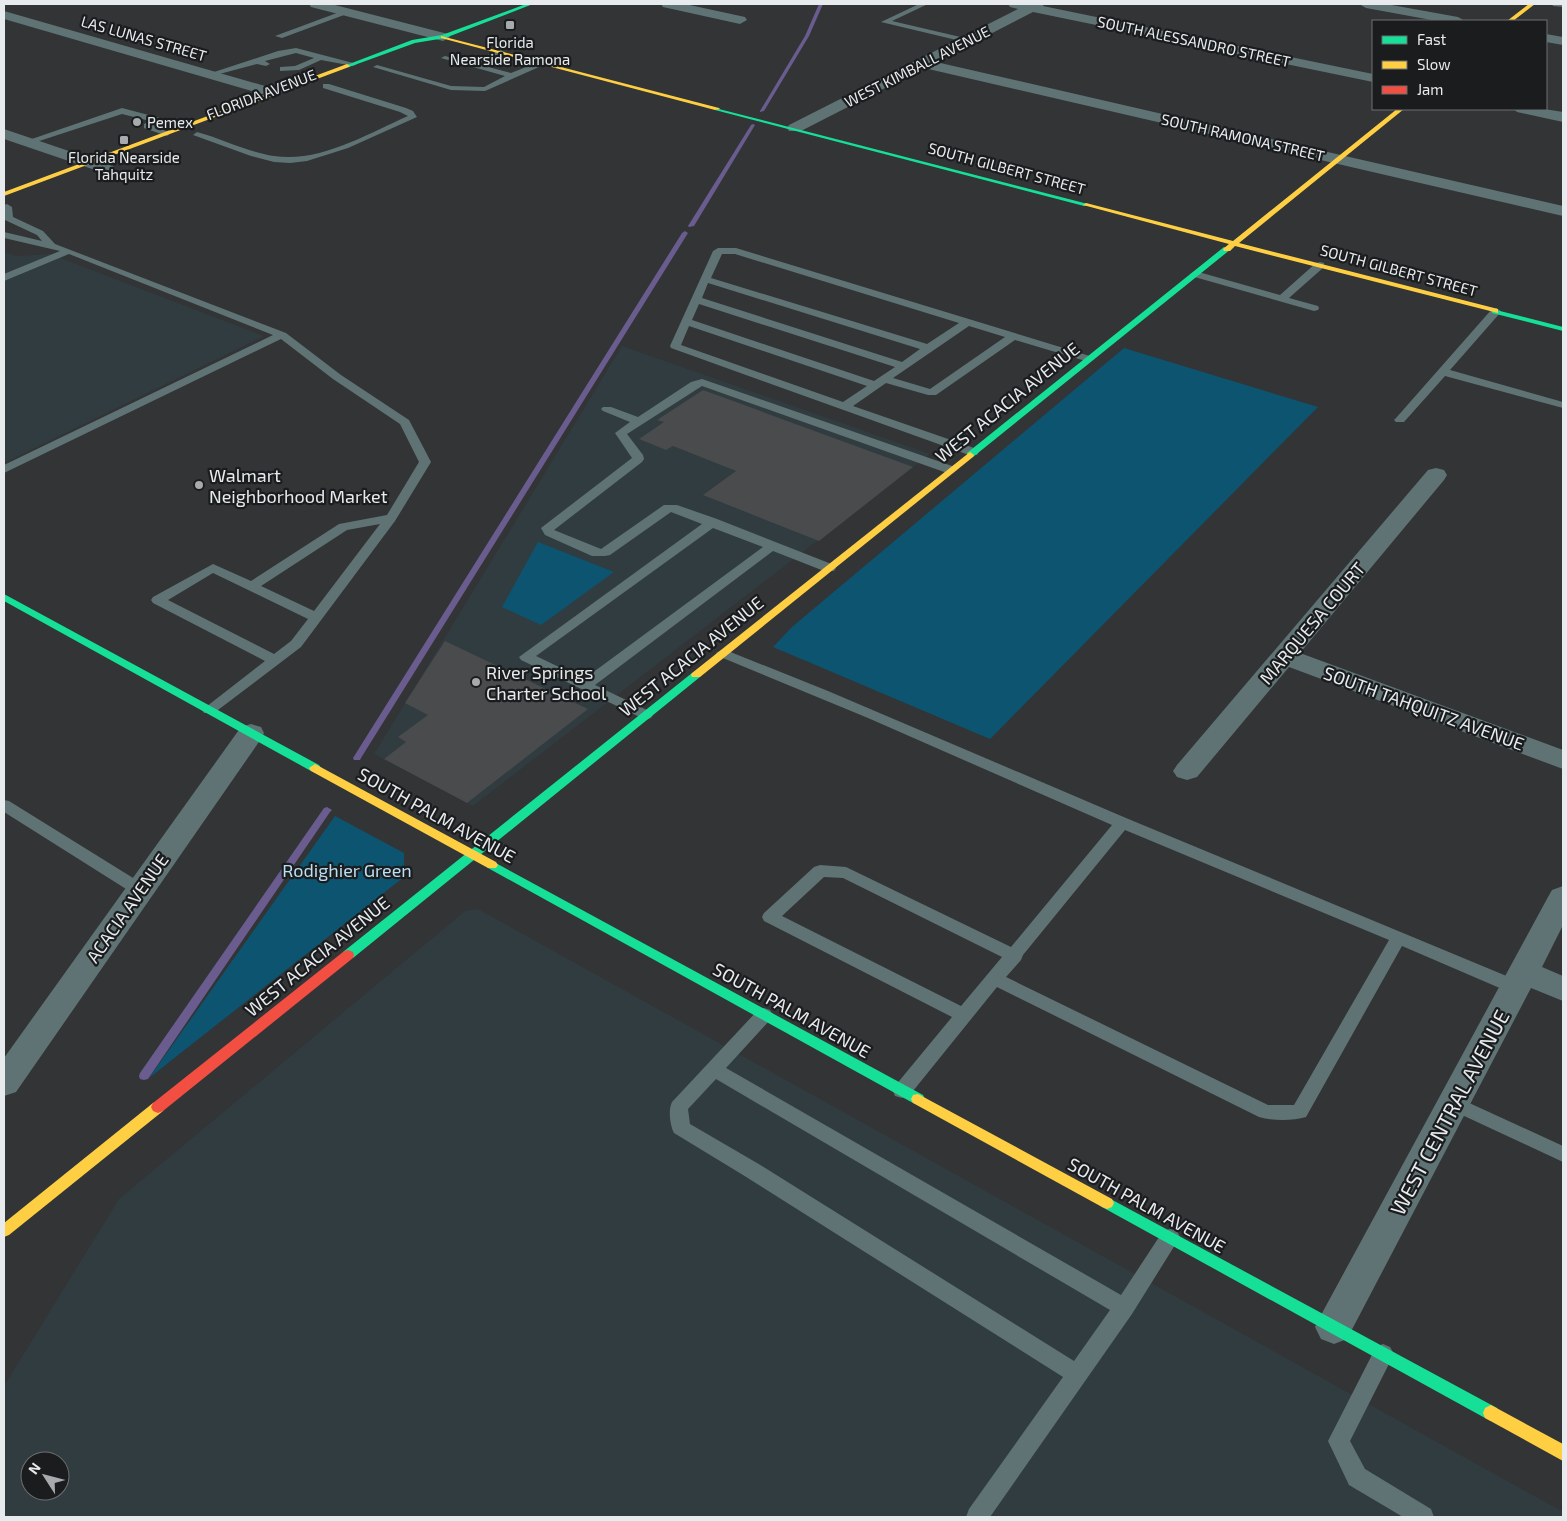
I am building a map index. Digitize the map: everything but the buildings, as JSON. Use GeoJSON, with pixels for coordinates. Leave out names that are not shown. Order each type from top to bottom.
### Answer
{"type":"FeatureCollection","features":[{"type":"Feature","properties":{"kind":"street"},"geometry":{"type":"LineString","coordinates":[[316,4],[443,36]]}},
{"type":"Feature","properties":{"kind":"street","name":"FLORIDA AVENUE"},"geometry":{"type":"LineString","coordinates":[[5,192],[88,169],[167,133],[274,93],[414,41],[443,36],[530,4]]}},
{"type":"Feature","properties":{"kind":"street"},"geometry":{"type":"LineString","coordinates":[[668,4],[740,20]]}},
{"type":"Feature","properties":{"kind":"street","name":"SOUTH ALESSANDRO STREET"},"geometry":{"type":"LineString","coordinates":[[1016,4],[1036,6],[1372,78]]}},
{"type":"Feature","properties":{"kind":"street"},"geometry":{"type":"LineString","coordinates":[[1366,4],[1453,20]]}},
{"type":"Feature","properties":{"kind":"street"},"geometry":{"type":"LineString","coordinates":[[1511,20],[1532,4]]}},
{"type":"Feature","properties":{"kind":"street"},"geometry":{"type":"LineString","coordinates":[[4,10],[18,6]]}},
{"type":"Feature","properties":{"kind":"street","name":"WEST KIMBALL AVENUE"},"geometry":{"type":"LineString","coordinates":[[795,128],[1036,6]]}},
{"type":"Feature","properties":{"kind":"street","name":"LAS LUNAS STREET"},"geometry":{"type":"LineString","coordinates":[[4,14],[274,93]]}},
{"type":"Feature","properties":{"kind":"street","name":"FLORIDA AVENUE"},"geometry":{"type":"LineString","coordinates":[[243,117],[438,44],[443,36]]}},
{"type":"Feature","properties":{"kind":"street","name":"SOUTH GILBERT STREET"},"geometry":{"type":"LineString","coordinates":[[443,36],[1563,329]]}},
{"type":"Feature","properties":{"kind":"street"},"geometry":{"type":"LineString","coordinates":[[1547,38],[1563,41]]}},
{"type":"Feature","properties":{"kind":"street","name":"SOUTH RAMONA STREET"},"geometry":{"type":"LineString","coordinates":[[923,63],[1563,211]]}},
{"type":"Feature","properties":{"kind":"street"},"geometry":{"type":"LineString","coordinates":[[193,136],[214,123],[279,98],[274,93]]}},
{"type":"Feature","properties":{"kind":"street","name":"WEST ACACIA AVENUE"},"geometry":{"type":"LineString","coordinates":[[4,1231],[1400,110]]}},
{"type":"Feature","properties":{"kind":"street"},"geometry":{"type":"LineString","coordinates":[[1527,110],[1563,117]]}},
{"type":"Feature","properties":{"kind":"street","name":"FLORIDA AVENUE"},"geometry":{"type":"LineString","coordinates":[[193,136],[216,128]]}},
{"type":"Feature","properties":{"kind":"street"},"geometry":{"type":"LineString","coordinates":[[6,136],[27,142],[88,169],[111,168]]}},
{"type":"Feature","properties":{"kind":"street","name":"MARQUESA COURT"},"geometry":{"type":"LineString","coordinates":[[1187,771],[1436,474]]}},
{"type":"Feature","properties":{"kind":"street","name":"SOUTH PALM AVENUE"},"geometry":{"type":"LineString","coordinates":[[4,597],[1563,1453]]}},
{"type":"Feature","properties":{"kind":"street","name":"SOUTH TAHQUITZ AVENUE"},"geometry":{"type":"LineString","coordinates":[[1284,656],[1563,760]]}},
{"type":"Feature","properties":{"kind":"street","name":"ACACIA AVENUE"},"geometry":{"type":"LineString","coordinates":[[6,1075],[252,734]]}},
{"type":"Feature","properties":{"kind":"street","name":"WEST CENTRAL AVENUE"},"geometry":{"type":"LineString","coordinates":[[1334,1327],[1563,897]]}},
{"type":"Feature","properties":{"kind":"street"},"geometry":{"type":"LineString","coordinates":[[1519,979],[1563,989]]}},
{"type":"Feature","properties":{"kind":"lane"},"geometry":{"type":"LineString","coordinates":[[924,4],[885,22],[966,41]]}},
{"type":"Feature","properties":{"kind":"lane"},"geometry":{"type":"LineString","coordinates":[[1556,4],[1563,5]]}},
{"type":"Feature","properties":{"kind":"lane"},"geometry":{"type":"LineString","coordinates":[[279,36],[348,12]]}},
{"type":"Feature","properties":{"kind":"lane"},"geometry":{"type":"LineString","coordinates":[[212,74],[286,51],[299,50],[314,54],[320,58],[353,64]]}},
{"type":"Feature","properties":{"kind":"lane"},"geometry":{"type":"LineString","coordinates":[[470,64],[501,52]]}},
{"type":"Feature","properties":{"kind":"lane"},"geometry":{"type":"LineString","coordinates":[[283,69],[296,68],[320,58]]}},
{"type":"Feature","properties":{"kind":"lane"},"geometry":{"type":"LineString","coordinates":[[445,58],[512,76]]}},
{"type":"Feature","properties":{"kind":"lane"},"geometry":{"type":"LineString","coordinates":[[257,61],[266,64]]}},
{"type":"Feature","properties":{"kind":"lane"},"geometry":{"type":"LineString","coordinates":[[377,66],[450,88],[485,88],[544,63]]}},
{"type":"Feature","properties":{"kind":"lane"},"geometry":{"type":"LineString","coordinates":[[193,136],[275,159],[292,160],[335,150],[413,117],[410,113],[403,110],[326,86]]}},
{"type":"Feature","properties":{"kind":"lane"},"geometry":{"type":"LineString","coordinates":[[27,142],[122,111],[157,120],[147,126],[167,133]]}},
{"type":"Feature","properties":{"kind":"lane"},"geometry":{"type":"LineString","coordinates":[[9,207],[8,218],[40,233],[51,244]]}},
{"type":"Feature","properties":{"kind":"lane"},"geometry":{"type":"LineString","coordinates":[[4,235],[22,241],[51,244],[282,335],[336,377],[405,422],[425,462],[391,518],[296,644],[209,710]]}},
{"type":"Feature","properties":{"kind":"lane"},"geometry":{"type":"LineString","coordinates":[[973,452],[675,346],[718,250],[736,251],[1089,359]]}},
{"type":"Feature","properties":{"kind":"lane"},"geometry":{"type":"LineString","coordinates":[[4,278],[69,252]]}},
{"type":"Feature","properties":{"kind":"lane"},"geometry":{"type":"LineString","coordinates":[[1282,299],[1320,265]]}},
{"type":"Feature","properties":{"kind":"lane"},"geometry":{"type":"LineString","coordinates":[[1195,274],[1314,308]]}},
{"type":"Feature","properties":{"kind":"lane"},"geometry":{"type":"LineString","coordinates":[[705,279],[928,348]]}},
{"type":"Feature","properties":{"kind":"lane"},"geometry":{"type":"LineString","coordinates":[[696,300],[904,366]]}},
{"type":"Feature","properties":{"kind":"lane"},"geometry":{"type":"LineString","coordinates":[[1400,420],[1496,311]]}},
{"type":"Feature","properties":{"kind":"lane"},"geometry":{"type":"LineString","coordinates":[[686,322],[875,385]]}},
{"type":"Feature","properties":{"kind":"lane"},"geometry":{"type":"LineString","coordinates":[[845,406],[967,322]]}},
{"type":"Feature","properties":{"kind":"lane"},"geometry":{"type":"LineString","coordinates":[[5,467],[282,335]]}},
{"type":"Feature","properties":{"kind":"lane"},"geometry":{"type":"LineString","coordinates":[[885,379],[932,393],[1012,336]]}},
{"type":"Feature","properties":{"kind":"lane"},"geometry":{"type":"LineString","coordinates":[[1442,372],[1563,405]]}},
{"type":"Feature","properties":{"kind":"lane"},"geometry":{"type":"LineString","coordinates":[[829,568],[673,508],[668,508],[604,552],[597,553],[549,532],[546,528],[638,459],[637,452],[622,439],[621,433],[695,384],[702,382],[951,470]]}},
{"type":"Feature","properties":{"kind":"lane"},"geometry":{"type":"LineString","coordinates":[[607,409],[638,421]]}},
{"type":"Feature","properties":{"kind":"lane"},"geometry":{"type":"LineString","coordinates":[[252,586],[343,527],[391,518]]}},
{"type":"Feature","properties":{"kind":"lane"},"geometry":{"type":"LineString","coordinates":[[646,714],[526,657],[713,522]]}},
{"type":"Feature","properties":{"kind":"lane"},"geometry":{"type":"LineString","coordinates":[[584,685],[772,546]]}},
{"type":"Feature","properties":{"kind":"lane"},"geometry":{"type":"LineString","coordinates":[[275,660],[158,600],[213,568],[317,618]]}},
{"type":"Feature","properties":{"kind":"lane"},"geometry":{"type":"LineString","coordinates":[[723,653],[1122,823],[1399,937],[1519,979]]}},
{"type":"Feature","properties":{"kind":"lane"},"geometry":{"type":"LineString","coordinates":[[4,805],[140,890]]}},
{"type":"Feature","properties":{"kind":"lane"},"geometry":{"type":"LineString","coordinates":[[902,1091],[1015,956],[1122,823]]}},
{"type":"Feature","properties":{"kind":"lane"},"geometry":{"type":"LineString","coordinates":[[965,1016],[770,917],[820,871],[846,873],[1015,956]]}},
{"type":"Feature","properties":{"kind":"lane"},"geometry":{"type":"LineString","coordinates":[[995,979],[1266,1112],[1299,1112],[1399,937]]}},
{"type":"Feature","properties":{"kind":"lane"},"geometry":{"type":"LineString","coordinates":[[764,1015],[679,1107],[681,1128],[750,1169],[1077,1374]]}},
{"type":"Feature","properties":{"kind":"lane"},"geometry":{"type":"LineString","coordinates":[[713,1069],[1125,1308]]}},
{"type":"Feature","properties":{"kind":"lane"},"geometry":{"type":"LineString","coordinates":[[1454,1103],[1563,1154]]}},
{"type":"Feature","properties":{"kind":"lane"},"geometry":{"type":"LineString","coordinates":[[977,1517],[1125,1308],[1170,1237]]}},
{"type":"Feature","properties":{"kind":"lane"},"geometry":{"type":"LineString","coordinates":[[1384,1354],[1339,1441],[1357,1477],[1423,1517]]}},
{"type":"Feature","properties":{"kind":"shaded area"},"geometry":{"type":"Polygon","coordinates":[[[4,252],[16,256],[50,254],[264,336],[4,463],[4,252]]]}},
{"type":"Feature","properties":{"kind":"shaded area"},"geometry":{"type":"Polygon","coordinates":[[[622,346],[930,454],[473,806],[374,754],[622,346]]]}},
{"type":"Feature","properties":{"kind":"shaded area"},"geometry":{"type":"Polygon","coordinates":[[[478,909],[1563,1512],[1563,1517],[4,1517],[4,1386],[119,1199],[465,911],[478,909]]]}},
{"type":"Feature","properties":{"kind":"green space"},"geometry":{"type":"Polygon","coordinates":[[[1124,348],[1318,407],[990,739],[773,647],[792,627],[1124,348]]]}},
{"type":"Feature","properties":{"kind":"green space"},"geometry":{"type":"Polygon","coordinates":[[[538,542],[614,572],[541,625],[502,607],[538,542]]]}},
{"type":"Feature","properties":{"kind":"green space","name":"Rodighier Green"},"geometry":{"type":"Polygon","coordinates":[[[335,816],[404,853],[404,877],[149,1078],[335,816]]]}},
{"type":"Feature","properties":{"kind":"waterway"},"geometry":{"type":"LineString","coordinates":[[762,111],[807,36],[821,4]]}},
{"type":"Feature","properties":{"kind":"waterway"},"geometry":{"type":"LineString","coordinates":[[691,226],[753,125]]}},
{"type":"Feature","properties":{"kind":"waterway"},"geometry":{"type":"LineString","coordinates":[[357,758],[685,233]]}},
{"type":"Feature","properties":{"kind":"waterway"},"geometry":{"type":"LineString","coordinates":[[144,1076],[327,810]]}},
{"type":"Feature","properties":{"kind":"traffic: fast"},"geometry":{"type":"LineString","coordinates":[[347,66],[414,41],[443,37],[530,4]]}},
{"type":"Feature","properties":{"kind":"traffic: fast"},"geometry":{"type":"LineString","coordinates":[[717,109],[1086,205]]}},
{"type":"Feature","properties":{"kind":"traffic: fast"},"geometry":{"type":"LineString","coordinates":[[970,455],[1227,249]]}},
{"type":"Feature","properties":{"kind":"traffic: fast"},"geometry":{"type":"LineString","coordinates":[[1495,311],[1563,329]]}},
{"type":"Feature","properties":{"kind":"traffic: fast"},"geometry":{"type":"LineString","coordinates":[[4,597],[315,768]]}},
{"type":"Feature","properties":{"kind":"traffic: fast"},"geometry":{"type":"LineString","coordinates":[[348,955],[696,675]]}},
{"type":"Feature","properties":{"kind":"traffic: fast"},"geometry":{"type":"LineString","coordinates":[[492,865],[918,1099]]}},
{"type":"Feature","properties":{"kind":"traffic: fast"},"geometry":{"type":"LineString","coordinates":[[1107,1203],[1491,1413]]}},
{"type":"Feature","properties":{"kind":"traffic: slow"},"geometry":{"type":"LineString","coordinates":[[1511,20],[1532,4]]}},
{"type":"Feature","properties":{"kind":"traffic: slow"},"geometry":{"type":"LineString","coordinates":[[443,37],[717,109]]}},
{"type":"Feature","properties":{"kind":"traffic: slow"},"geometry":{"type":"LineString","coordinates":[[4,194],[347,66]]}},
{"type":"Feature","properties":{"kind":"traffic: slow"},"geometry":{"type":"LineString","coordinates":[[1227,249],[1400,110]]}},
{"type":"Feature","properties":{"kind":"traffic: slow"},"geometry":{"type":"LineString","coordinates":[[1086,205],[1495,311]]}},
{"type":"Feature","properties":{"kind":"traffic: slow"},"geometry":{"type":"LineString","coordinates":[[696,675],[970,455]]}},
{"type":"Feature","properties":{"kind":"traffic: slow"},"geometry":{"type":"LineString","coordinates":[[315,768],[492,865]]}},
{"type":"Feature","properties":{"kind":"traffic: slow"},"geometry":{"type":"LineString","coordinates":[[918,1099],[1107,1203]]}},
{"type":"Feature","properties":{"kind":"traffic: slow"},"geometry":{"type":"LineString","coordinates":[[4,1231],[158,1107]]}},
{"type":"Feature","properties":{"kind":"traffic: slow"},"geometry":{"type":"LineString","coordinates":[[1491,1413],[1563,1453]]}},
{"type":"Feature","properties":{"kind":"traffic: jam"},"geometry":{"type":"LineString","coordinates":[[158,1107],[348,955]]}},
{"type":"Feature","properties":{"kind":"place","name":"Florida Nearside Ramona"},"geometry":{"type":"Point","coordinates":[510,25]}},
{"type":"Feature","properties":{"kind":"place","name":"Pemex"},"geometry":{"type":"Point","coordinates":[137,122]}},
{"type":"Feature","properties":{"kind":"place","name":"Florida Nearside Tahquitz"},"geometry":{"type":"Point","coordinates":[124,140]}},
{"type":"Feature","properties":{"kind":"place","name":"Walmart Neighborhood Market"},"geometry":{"type":"Point","coordinates":[199,485]}},
{"type":"Feature","properties":{"kind":"place","name":"River Springs Charter School"},"geometry":{"type":"Point","coordinates":[476,682]}}]}
